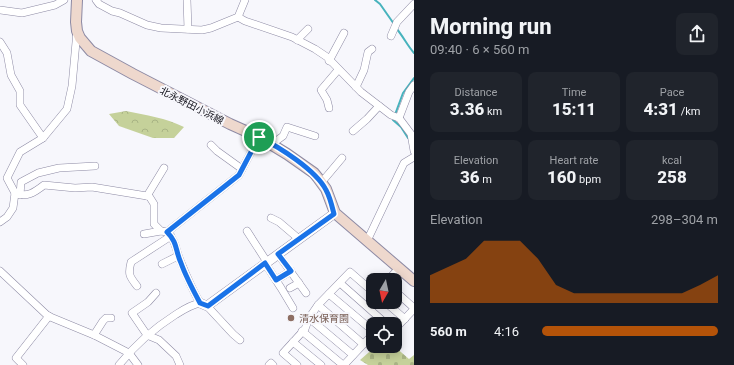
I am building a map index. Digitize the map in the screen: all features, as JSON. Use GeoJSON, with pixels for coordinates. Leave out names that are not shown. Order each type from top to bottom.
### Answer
{"type":"FeatureCollection","features":[{"type":"Feature","properties":{"kind":"main road"},"geometry":{"type":"LineString","coordinates":[[77,0],[77,31]]}},
{"type":"Feature","properties":{"kind":"main road","name":"北永野田小浜線"},"geometry":{"type":"LineString","coordinates":[[77,31],[82,40],[98,55],[230,124],[272,144],[314,173],[326,189],[334,214]]}},
{"type":"Feature","properties":{"kind":"main road"},"geometry":{"type":"LineString","coordinates":[[334,214],[414,281]]}},
{"type":"Feature","properties":{"kind":"street"},"geometry":{"type":"LineString","coordinates":[[0,10],[22,13],[55,5],[64,0]]}},
{"type":"Feature","properties":{"kind":"street"},"geometry":{"type":"LineString","coordinates":[[96,0],[99,4],[112,11],[147,25],[161,28],[202,30],[238,17],[245,0]]}},
{"type":"Feature","properties":{"kind":"street"},"geometry":{"type":"LineString","coordinates":[[187,0],[188,29]]}},
{"type":"Feature","properties":{"kind":"street"},"geometry":{"type":"LineString","coordinates":[[391,36],[396,25],[414,3],[410,0]]}},
{"type":"Feature","properties":{"kind":"street"},"geometry":{"type":"LineString","coordinates":[[238,17],[245,22],[275,30],[315,49],[379,106],[391,115],[399,118],[411,134],[414,151]]}},
{"type":"Feature","properties":{"kind":"street"},"geometry":{"type":"LineString","coordinates":[[297,40],[308,29]]}},
{"type":"Feature","properties":{"kind":"street"},"geometry":{"type":"LineString","coordinates":[[17,194],[7,178],[20,152],[43,138],[66,109],[72,86],[77,31]]}},
{"type":"Feature","properties":{"kind":"street"},"geometry":{"type":"LineString","coordinates":[[329,61],[344,33]]}},
{"type":"Feature","properties":{"kind":"street"},"geometry":{"type":"LineString","coordinates":[[0,42],[7,53],[11,75],[20,91],[20,105],[43,138]]}},
{"type":"Feature","properties":{"kind":"street"},"geometry":{"type":"LineString","coordinates":[[356,87],[364,70],[368,52],[372,48]]}},
{"type":"Feature","properties":{"kind":"street"},"geometry":{"type":"LineString","coordinates":[[329,108],[327,100],[321,90],[338,70]]}},
{"type":"Feature","properties":{"kind":"street"},"geometry":{"type":"LineString","coordinates":[[399,118],[409,92],[414,85]]}},
{"type":"Feature","properties":{"kind":"street"},"geometry":{"type":"LineString","coordinates":[[353,132],[379,106]]}},
{"type":"Feature","properties":{"kind":"street"},"geometry":{"type":"LineString","coordinates":[[272,144],[283,136],[287,127],[315,136]]}},
{"type":"Feature","properties":{"kind":"street"},"geometry":{"type":"LineString","coordinates":[[137,286],[129,276],[131,262],[219,190],[234,180],[239,175],[259,137]]}},
{"type":"Feature","properties":{"kind":"street"},"geometry":{"type":"LineString","coordinates":[[211,145],[242,169]]}},
{"type":"Feature","properties":{"kind":"street"},"geometry":{"type":"LineString","coordinates":[[321,183],[342,158]]}},
{"type":"Feature","properties":{"kind":"street"},"geometry":{"type":"LineString","coordinates":[[367,241],[404,163],[411,159]]}},
{"type":"Feature","properties":{"kind":"street"},"geometry":{"type":"LineString","coordinates":[[0,222],[8,217],[13,208],[21,182],[38,173],[60,168],[95,166]]}},
{"type":"Feature","properties":{"kind":"street"},"geometry":{"type":"LineString","coordinates":[[147,196],[164,168]]}},
{"type":"Feature","properties":{"kind":"street"},"geometry":{"type":"LineString","coordinates":[[17,194],[33,194],[44,185],[75,188],[92,187],[149,196],[154,204],[154,224],[176,243],[178,256],[187,278],[204,304],[240,340]]}},
{"type":"Feature","properties":{"kind":"street"},"geometry":{"type":"LineString","coordinates":[[119,365],[129,353],[156,327],[191,305],[204,304],[334,214]]}},
{"type":"Feature","properties":{"kind":"street"},"geometry":{"type":"LineString","coordinates":[[271,218],[279,222],[299,239]]}},
{"type":"Feature","properties":{"kind":"street"},"geometry":{"type":"LineString","coordinates":[[247,231],[293,308]]}},
{"type":"Feature","properties":{"kind":"street"},"geometry":{"type":"LineString","coordinates":[[144,234],[166,233]]}},
{"type":"Feature","properties":{"kind":"street"},"geometry":{"type":"LineString","coordinates":[[278,254],[306,293]]}},
{"type":"Feature","properties":{"kind":"street"},"geometry":{"type":"LineString","coordinates":[[162,264],[178,256]]}},
{"type":"Feature","properties":{"kind":"street"},"geometry":{"type":"LineString","coordinates":[[394,273],[399,268]]}},
{"type":"Feature","properties":{"kind":"street"},"geometry":{"type":"LineString","coordinates":[[0,271],[49,316],[94,335],[129,353],[138,365]]}},
{"type":"Feature","properties":{"kind":"street"},"geometry":{"type":"LineString","coordinates":[[276,280],[291,271]]}},
{"type":"Feature","properties":{"kind":"street"},"geometry":{"type":"LineString","coordinates":[[297,365],[283,354],[302,331],[318,305],[350,272],[366,286]]}},
{"type":"Feature","properties":{"kind":"street"},"geometry":{"type":"LineString","coordinates":[[290,288],[299,283]]}},
{"type":"Feature","properties":{"kind":"street"},"geometry":{"type":"LineString","coordinates":[[340,283],[377,317]]}},
{"type":"Feature","properties":{"kind":"street"},"geometry":{"type":"LineString","coordinates":[[156,293],[148,302],[132,313],[147,335],[159,340],[176,356],[180,365]]}},
{"type":"Feature","properties":{"kind":"street"},"geometry":{"type":"LineString","coordinates":[[328,294],[366,326]]}},
{"type":"Feature","properties":{"kind":"street"},"geometry":{"type":"LineString","coordinates":[[402,298],[414,309],[402,322]]}},
{"type":"Feature","properties":{"kind":"street"},"geometry":{"type":"LineString","coordinates":[[318,305],[363,344]]}},
{"type":"Feature","properties":{"kind":"street"},"geometry":{"type":"LineString","coordinates":[[393,309],[405,319]]}},
{"type":"Feature","properties":{"kind":"street"},"geometry":{"type":"LineString","coordinates":[[23,365],[16,358],[49,316]]}},
{"type":"Feature","properties":{"kind":"street"},"geometry":{"type":"LineString","coordinates":[[94,335],[103,321],[106,318],[111,318]]}},
{"type":"Feature","properties":{"kind":"street"},"geometry":{"type":"LineString","coordinates":[[309,318],[353,355]]}},
{"type":"Feature","properties":{"kind":"street"},"geometry":{"type":"LineString","coordinates":[[302,331],[343,365],[366,340]]}},
{"type":"Feature","properties":{"kind":"street"},"geometry":{"type":"LineString","coordinates":[[293,342],[321,365]]}},
{"type":"Feature","properties":{"kind":"street"},"geometry":{"type":"LineString","coordinates":[[268,365],[271,363],[273,365]]}},
{"type":"Feature","properties":{"kind":"green space"},"geometry":{"type":"Polygon","coordinates":[[[126,111],[163,119],[184,127],[174,138],[153,138],[119,126],[109,114],[126,111]]]}},
{"type":"Feature","properties":{"kind":"green space"},"geometry":{"type":"Polygon","coordinates":[[[368,353],[402,353],[409,359],[414,355],[414,365],[368,365],[360,360],[368,353]]]}},
{"type":"Feature","properties":{"kind":"waterway"},"geometry":{"type":"LineString","coordinates":[[375,0],[380,4],[394,24]]}},
{"type":"Feature","properties":{"kind":"waterway"},"geometry":{"type":"LineString","coordinates":[[396,28],[414,53]]}},
{"type":"Feature","properties":{"kind":"waterway"},"geometry":{"type":"LineString","coordinates":[[408,138],[401,127],[393,120],[403,93],[414,78]]}},
{"type":"Feature","properties":{"kind":"place","name":"清水保育園"},"geometry":{"type":"Point","coordinates":[291,318]}},
{"type":"Feature","properties":{"kind":"route"},"geometry":{"type":"LineString","coordinates":[[259,137],[272,144],[314,173],[326,189],[334,214],[278,254],[291,271],[276,280],[265,263],[208,306],[200,303],[178,256],[176,243],[167,232],[239,175],[259,137]]}}]}
